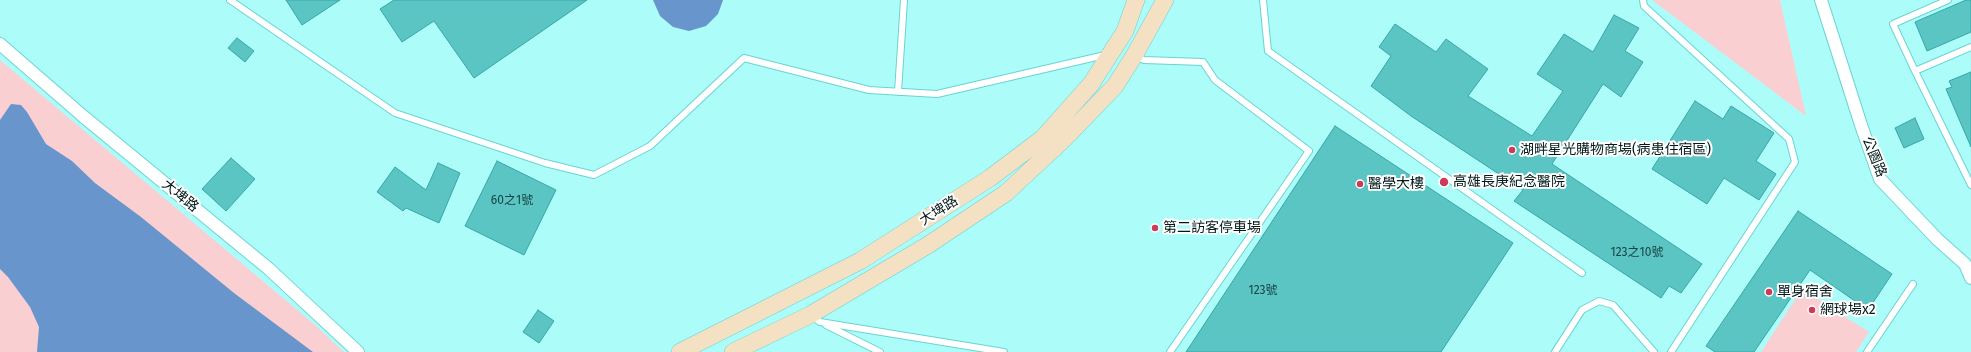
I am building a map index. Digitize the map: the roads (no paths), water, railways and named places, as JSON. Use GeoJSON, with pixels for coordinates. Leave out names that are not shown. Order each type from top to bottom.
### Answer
{"type":"FeatureCollection","features":[{"type":"Feature","properties":{"kind":"main road","name":"大埤路"},"geometry":{"type":"LineString","coordinates":[[680,352],[860,261],[990,178],[1043,138],[1091,84],[1125,31],[1136,0]]}},
{"type":"Feature","properties":{"kind":"main road","name":"大埤路"},"geometry":{"type":"LineString","coordinates":[[733,352],[815,318],[1006,193],[1064,139],[1116,86],[1165,0]]}},
{"type":"Feature","properties":{"kind":"street","name":"公園路"},"geometry":{"type":"LineString","coordinates":[[1824,3],[1861,124],[1880,179],[1937,239],[1965,264],[1971,278]]}},
{"type":"Feature","properties":{"kind":"street","name":"大埤路"},"geometry":{"type":"LineString","coordinates":[[0,44],[84,117],[269,268],[358,352]]}},
{"type":"Feature","properties":{"kind":"lane"},"geometry":{"type":"LineString","coordinates":[[230,0],[395,113],[545,163],[594,175],[650,146],[744,58],[869,90],[936,94],[1111,54]]}},
{"type":"Feature","properties":{"kind":"lane"},"geometry":{"type":"LineString","coordinates":[[898,92],[904,0]]}},
{"type":"Feature","properties":{"kind":"lane"},"geometry":{"type":"LineString","coordinates":[[1263,0],[1268,51],[1582,273]]}},
{"type":"Feature","properties":{"kind":"lane"},"geometry":{"type":"LineString","coordinates":[[1643,0],[1644,6],[1789,139],[1795,162],[1671,352]]}},
{"type":"Feature","properties":{"kind":"lane"},"geometry":{"type":"LineString","coordinates":[[1948,0],[1893,24],[1971,185]]}},
{"type":"Feature","properties":{"kind":"lane"},"geometry":{"type":"LineString","coordinates":[[1915,71],[1971,48]]}},
{"type":"Feature","properties":{"kind":"lane"},"geometry":{"type":"LineString","coordinates":[[1134,56],[1144,60],[1203,62],[1215,80],[1309,151],[1170,352]]}},
{"type":"Feature","properties":{"kind":"lane"},"geometry":{"type":"LineString","coordinates":[[1867,352],[1913,284]]}},
{"type":"Feature","properties":{"kind":"lane"},"geometry":{"type":"LineString","coordinates":[[1555,352],[1582,310],[1599,301],[1613,305],[1654,352]]}},
{"type":"Feature","properties":{"kind":"lane"},"geometry":{"type":"LineString","coordinates":[[815,318],[880,352]]}},
{"type":"Feature","properties":{"kind":"lane"},"geometry":{"type":"LineString","coordinates":[[815,318],[1004,352]]}},
{"type":"Feature","properties":{"kind":"water"},"geometry":{"type":"Polygon","coordinates":[[[653,0],[723,0],[718,14],[706,26],[689,31],[673,27],[660,16],[653,0]]]}},
{"type":"Feature","properties":{"kind":"water"},"geometry":{"type":"Polygon","coordinates":[[[11,104],[21,105],[27,112],[46,144],[72,161],[95,183],[141,217],[234,293],[313,352],[37,352],[39,327],[30,307],[8,277],[0,269],[0,120],[11,104]]]}},
{"type":"Feature","properties":{"kind":"place","name":"湖畔星光購物商場(病患住宿區)"},"geometry":{"type":"Point","coordinates":[1512,150]}},
{"type":"Feature","properties":{"kind":"place","name":"高雄長庚紀念醫院"},"geometry":{"type":"Point","coordinates":[1444,182]}},
{"type":"Feature","properties":{"kind":"place","name":"醫學大樓"},"geometry":{"type":"Point","coordinates":[1360,184]}},
{"type":"Feature","properties":{"kind":"place","name":"第二訪客停車場"},"geometry":{"type":"Point","coordinates":[1155,228]}},
{"type":"Feature","properties":{"kind":"place","name":"單身宿舍"},"geometry":{"type":"Point","coordinates":[1769,292]}},
{"type":"Feature","properties":{"kind":"place","name":"網球場x2"},"geometry":{"type":"Point","coordinates":[1812,310]}}]}
